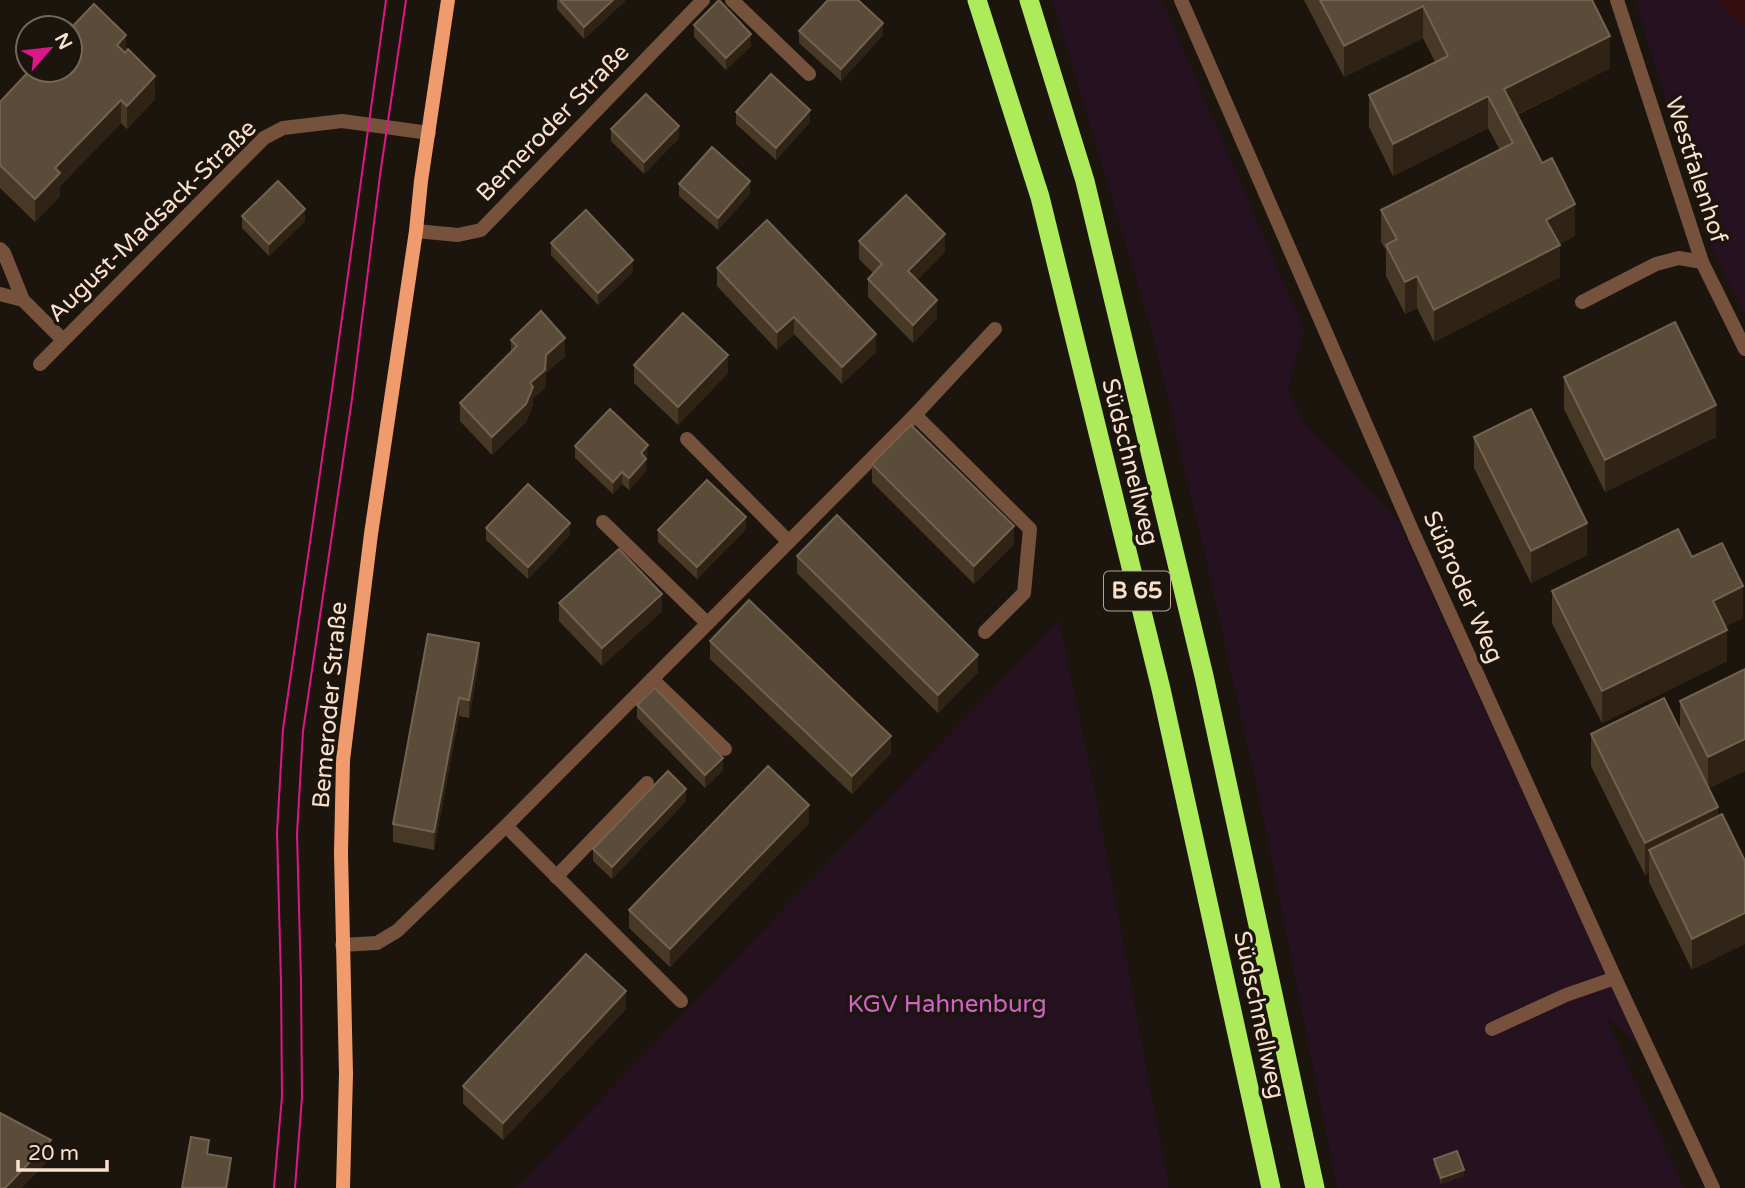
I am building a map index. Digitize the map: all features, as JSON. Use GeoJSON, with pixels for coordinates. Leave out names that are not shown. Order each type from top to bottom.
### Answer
{"type":"FeatureCollection","features":[{"type":"Feature","properties":{"kind":"highway","name":"Südschnellweg"},"geometry":{"type":"LineString","coordinates":[[977,0],[1040,197],[1161,689],[1271,1188]]}},
{"type":"Feature","properties":{"kind":"highway","name":"Südschnellweg"},"geometry":{"type":"LineString","coordinates":[[1029,0],[1084,181],[1188,609],[1315,1188]]}},
{"type":"Feature","properties":{"kind":"main road","name":"Bemeroder Straße"},"geometry":{"type":"LineString","coordinates":[[343,1188],[346,1074],[341,853],[343,760],[370,534],[448,0]]}},
{"type":"Feature","properties":{"kind":"street","name":"Bemeroder Straße"},"geometry":{"type":"LineString","coordinates":[[416,231],[458,235],[481,230],[703,0]]}},
{"type":"Feature","properties":{"kind":"street"},"geometry":{"type":"LineString","coordinates":[[732,0],[809,74]]}},
{"type":"Feature","properties":{"kind":"street","name":"Süßroder Weg"},"geometry":{"type":"LineString","coordinates":[[1181,0],[1415,537],[1713,1188]]}},
{"type":"Feature","properties":{"kind":"street","name":"Westfalenhof"},"geometry":{"type":"LineString","coordinates":[[1617,0],[1702,262],[1745,349]]}},
{"type":"Feature","properties":{"kind":"street","name":"August-Madsack-Straße"},"geometry":{"type":"LineString","coordinates":[[40,364],[264,138],[283,128],[342,121],[429,133]]}},
{"type":"Feature","properties":{"kind":"street"},"geometry":{"type":"LineString","coordinates":[[0,249],[23,300],[63,340]]}},
{"type":"Feature","properties":{"kind":"street"},"geometry":{"type":"LineString","coordinates":[[1582,302],[1656,264],[1679,258],[1702,262]]}},
{"type":"Feature","properties":{"kind":"street"},"geometry":{"type":"LineString","coordinates":[[0,294],[23,300]]}},
{"type":"Feature","properties":{"kind":"street"},"geometry":{"type":"LineString","coordinates":[[342,945],[377,943],[397,931],[506,826],[789,542],[915,415],[995,329]]}},
{"type":"Feature","properties":{"kind":"street"},"geometry":{"type":"LineString","coordinates":[[915,415],[1030,529],[1024,593],[985,632]]}},
{"type":"Feature","properties":{"kind":"street"},"geometry":{"type":"LineString","coordinates":[[687,439],[789,542]]}},
{"type":"Feature","properties":{"kind":"street"},"geometry":{"type":"LineString","coordinates":[[603,522],[707,623]]}},
{"type":"Feature","properties":{"kind":"street"},"geometry":{"type":"LineString","coordinates":[[652,679],[725,749]]}},
{"type":"Feature","properties":{"kind":"street"},"geometry":{"type":"LineString","coordinates":[[556,877],[647,783]]}},
{"type":"Feature","properties":{"kind":"street"},"geometry":{"type":"LineString","coordinates":[[506,826],[681,1000]]}},
{"type":"Feature","properties":{"kind":"street"},"geometry":{"type":"LineString","coordinates":[[1492,1029],[1566,995],[1615,978]]}},
{"type":"Feature","properties":{"kind":"green space"},"geometry":{"type":"Polygon","coordinates":[[[1051,0],[1162,0],[1304,330],[1288,389],[1303,421],[1397,519],[1642,1047],[1605,1016],[1684,1188],[1337,1188],[1265,825],[1151,329],[1051,0]]]}},
{"type":"Feature","properties":{"kind":"green space"},"geometry":{"type":"Polygon","coordinates":[[[1635,0],[1745,0],[1745,313],[1709,242],[1635,0]]]}},
{"type":"Feature","properties":{"kind":"green space","name":"KGV Hahnenburg"},"geometry":{"type":"Polygon","coordinates":[[[1059,620],[1094,787],[1169,1188],[517,1188],[1059,620]]]}},
{"type":"Feature","properties":{"kind":"shaded area"},"geometry":{"type":"Polygon","coordinates":[[[1716,0],[1745,0],[1745,27],[1743,26],[1716,0]]]}},
{"type":"Feature","properties":{"kind":"building"},"geometry":{"type":"Polygon","coordinates":[[[560,0],[613,0],[584,27],[560,0]]]}},
{"type":"Feature","properties":{"kind":"building"},"geometry":{"type":"Polygon","coordinates":[[[719,0],[751,34],[726,58],[694,25],[719,0]]]}},
{"type":"Feature","properties":{"kind":"building"},"geometry":{"type":"Polygon","coordinates":[[[828,0],[858,0],[883,23],[841,69],[799,31],[828,0]]]}},
{"type":"Feature","properties":{"kind":"building"},"geometry":{"type":"Polygon","coordinates":[[[1320,0],[1592,0],[1610,36],[1504,89],[1542,163],[1552,158],[1575,204],[1546,220],[1560,245],[1434,310],[1417,276],[1405,282],[1386,245],[1397,239],[1381,210],[1513,143],[1488,96],[1393,144],[1369,95],[1448,56],[1423,6],[1344,46],[1320,0]]]}},
{"type":"Feature","properties":{"kind":"building"},"geometry":{"type":"Polygon","coordinates":[[[94,4],[126,35],[117,45],[125,53],[128,49],[155,76],[127,106],[121,100],[55,168],[60,173],[35,199],[0,165],[0,102],[17,84],[84,84],[84,14],[94,4]]]}},
{"type":"Feature","properties":{"kind":"building"},"geometry":{"type":"Polygon","coordinates":[[[771,74],[810,110],[776,148],[736,112],[771,74]]]}},
{"type":"Feature","properties":{"kind":"building"},"geometry":{"type":"Polygon","coordinates":[[[646,94],[679,126],[644,162],[611,129],[646,94]]]}},
{"type":"Feature","properties":{"kind":"building"},"geometry":{"type":"Polygon","coordinates":[[[712,147],[750,181],[718,218],[679,184],[712,147]]]}},
{"type":"Feature","properties":{"kind":"building"},"geometry":{"type":"Polygon","coordinates":[[[278,181],[305,209],[269,244],[242,216],[278,181]]]}},
{"type":"Feature","properties":{"kind":"building"},"geometry":{"type":"Polygon","coordinates":[[[906,195],[945,234],[908,271],[937,300],[913,325],[868,279],[882,264],[859,241],[906,195]]]}},
{"type":"Feature","properties":{"kind":"building"},"geometry":{"type":"Polygon","coordinates":[[[586,210],[633,260],[598,293],[551,243],[586,210]]]}},
{"type":"Feature","properties":{"kind":"building"},"geometry":{"type":"Polygon","coordinates":[[[767,220],[876,334],[842,367],[794,317],[777,332],[717,268],[767,220]]]}},
{"type":"Feature","properties":{"kind":"building"},"geometry":{"type":"Polygon","coordinates":[[[541,311],[565,338],[546,355],[545,370],[530,383],[533,387],[526,404],[492,437],[460,403],[517,346],[511,340],[541,311]]]}},
{"type":"Feature","properties":{"kind":"building"},"geometry":{"type":"Polygon","coordinates":[[[683,313],[728,355],[678,407],[634,365],[683,313]]]}},
{"type":"Feature","properties":{"kind":"building"},"geometry":{"type":"Polygon","coordinates":[[[1675,322],[1716,405],[1605,460],[1564,377],[1675,322]]]}},
{"type":"Feature","properties":{"kind":"building"},"geometry":{"type":"Polygon","coordinates":[[[610,409],[648,445],[641,453],[646,459],[629,478],[622,472],[613,482],[575,446],[610,409]]]}},
{"type":"Feature","properties":{"kind":"building"},"geometry":{"type":"Polygon","coordinates":[[[1531,409],[1587,523],[1531,551],[1474,437],[1531,409]]]}},
{"type":"Feature","properties":{"kind":"building"},"geometry":{"type":"Polygon","coordinates":[[[911,425],[1014,526],[974,566],[872,464],[911,425]]]}},
{"type":"Feature","properties":{"kind":"building"},"geometry":{"type":"Polygon","coordinates":[[[707,480],[746,517],[697,567],[658,530],[707,480]]]}},
{"type":"Feature","properties":{"kind":"building"},"geometry":{"type":"Polygon","coordinates":[[[528,484],[570,523],[528,567],[486,528],[528,484]]]}},
{"type":"Feature","properties":{"kind":"building"},"geometry":{"type":"Polygon","coordinates":[[[837,515],[978,655],[938,695],[797,556],[837,515]]]}},
{"type":"Feature","properties":{"kind":"building"},"geometry":{"type":"Polygon","coordinates":[[[1678,529],[1692,557],[1722,543],[1743,586],[1713,601],[1727,630],[1602,691],[1552,591],[1678,529]]]}},
{"type":"Feature","properties":{"kind":"building"},"geometry":{"type":"Polygon","coordinates":[[[619,549],[662,594],[602,648],[559,603],[619,549]]]}},
{"type":"Feature","properties":{"kind":"building"},"geometry":{"type":"Polygon","coordinates":[[[749,600],[891,736],[852,776],[710,641],[749,600]]]}},
{"type":"Feature","properties":{"kind":"building"},"geometry":{"type":"Polygon","coordinates":[[[428,634],[479,643],[469,700],[459,698],[434,832],[393,824],[428,634]]]}},
{"type":"Feature","properties":{"kind":"building"},"geometry":{"type":"Polygon","coordinates":[[[1745,669],[1745,739],[1708,757],[1680,701],[1745,669]]]}},
{"type":"Feature","properties":{"kind":"building"},"geometry":{"type":"Polygon","coordinates":[[[655,688],[723,758],[705,775],[637,705],[655,688]]]}},
{"type":"Feature","properties":{"kind":"building"},"geometry":{"type":"Polygon","coordinates":[[[1664,698],[1718,807],[1645,843],[1591,734],[1664,698]]]}},
{"type":"Feature","properties":{"kind":"building"},"geometry":{"type":"Polygon","coordinates":[[[768,766],[809,805],[670,949],[629,910],[768,766]]]}},
{"type":"Feature","properties":{"kind":"building"},"geometry":{"type":"Polygon","coordinates":[[[668,771],[686,789],[612,867],[593,849],[668,771]]]}},
{"type":"Feature","properties":{"kind":"building"},"geometry":{"type":"Polygon","coordinates":[[[1722,814],[1745,861],[1745,913],[1692,939],[1649,850],[1722,814]]]}},
{"type":"Feature","properties":{"kind":"building"},"geometry":{"type":"Polygon","coordinates":[[[586,954],[626,991],[503,1123],[463,1086],[586,954]]]}},
{"type":"Feature","properties":{"kind":"building"},"geometry":{"type":"Polygon","coordinates":[[[0,1113],[51,1140],[5,1188],[0,1188],[0,1113]]]}},
{"type":"Feature","properties":{"kind":"building"},"geometry":{"type":"Polygon","coordinates":[[[191,1137],[209,1140],[207,1154],[231,1158],[226,1188],[182,1188],[191,1137]]]}},
{"type":"Feature","properties":{"kind":"building"},"geometry":{"type":"Polygon","coordinates":[[[1457,1151],[1464,1170],[1441,1178],[1434,1159],[1457,1151]]]}},
{"type":"Feature","properties":{"kind":"tram line"},"geometry":{"type":"LineString","coordinates":[[274,1188],[282,1096],[277,833],[283,729],[386,0]]}},
{"type":"Feature","properties":{"kind":"tram line"},"geometry":{"type":"LineString","coordinates":[[295,1188],[302,1097],[297,834],[303,731],[352,399],[380,175],[406,0]]}}]}
